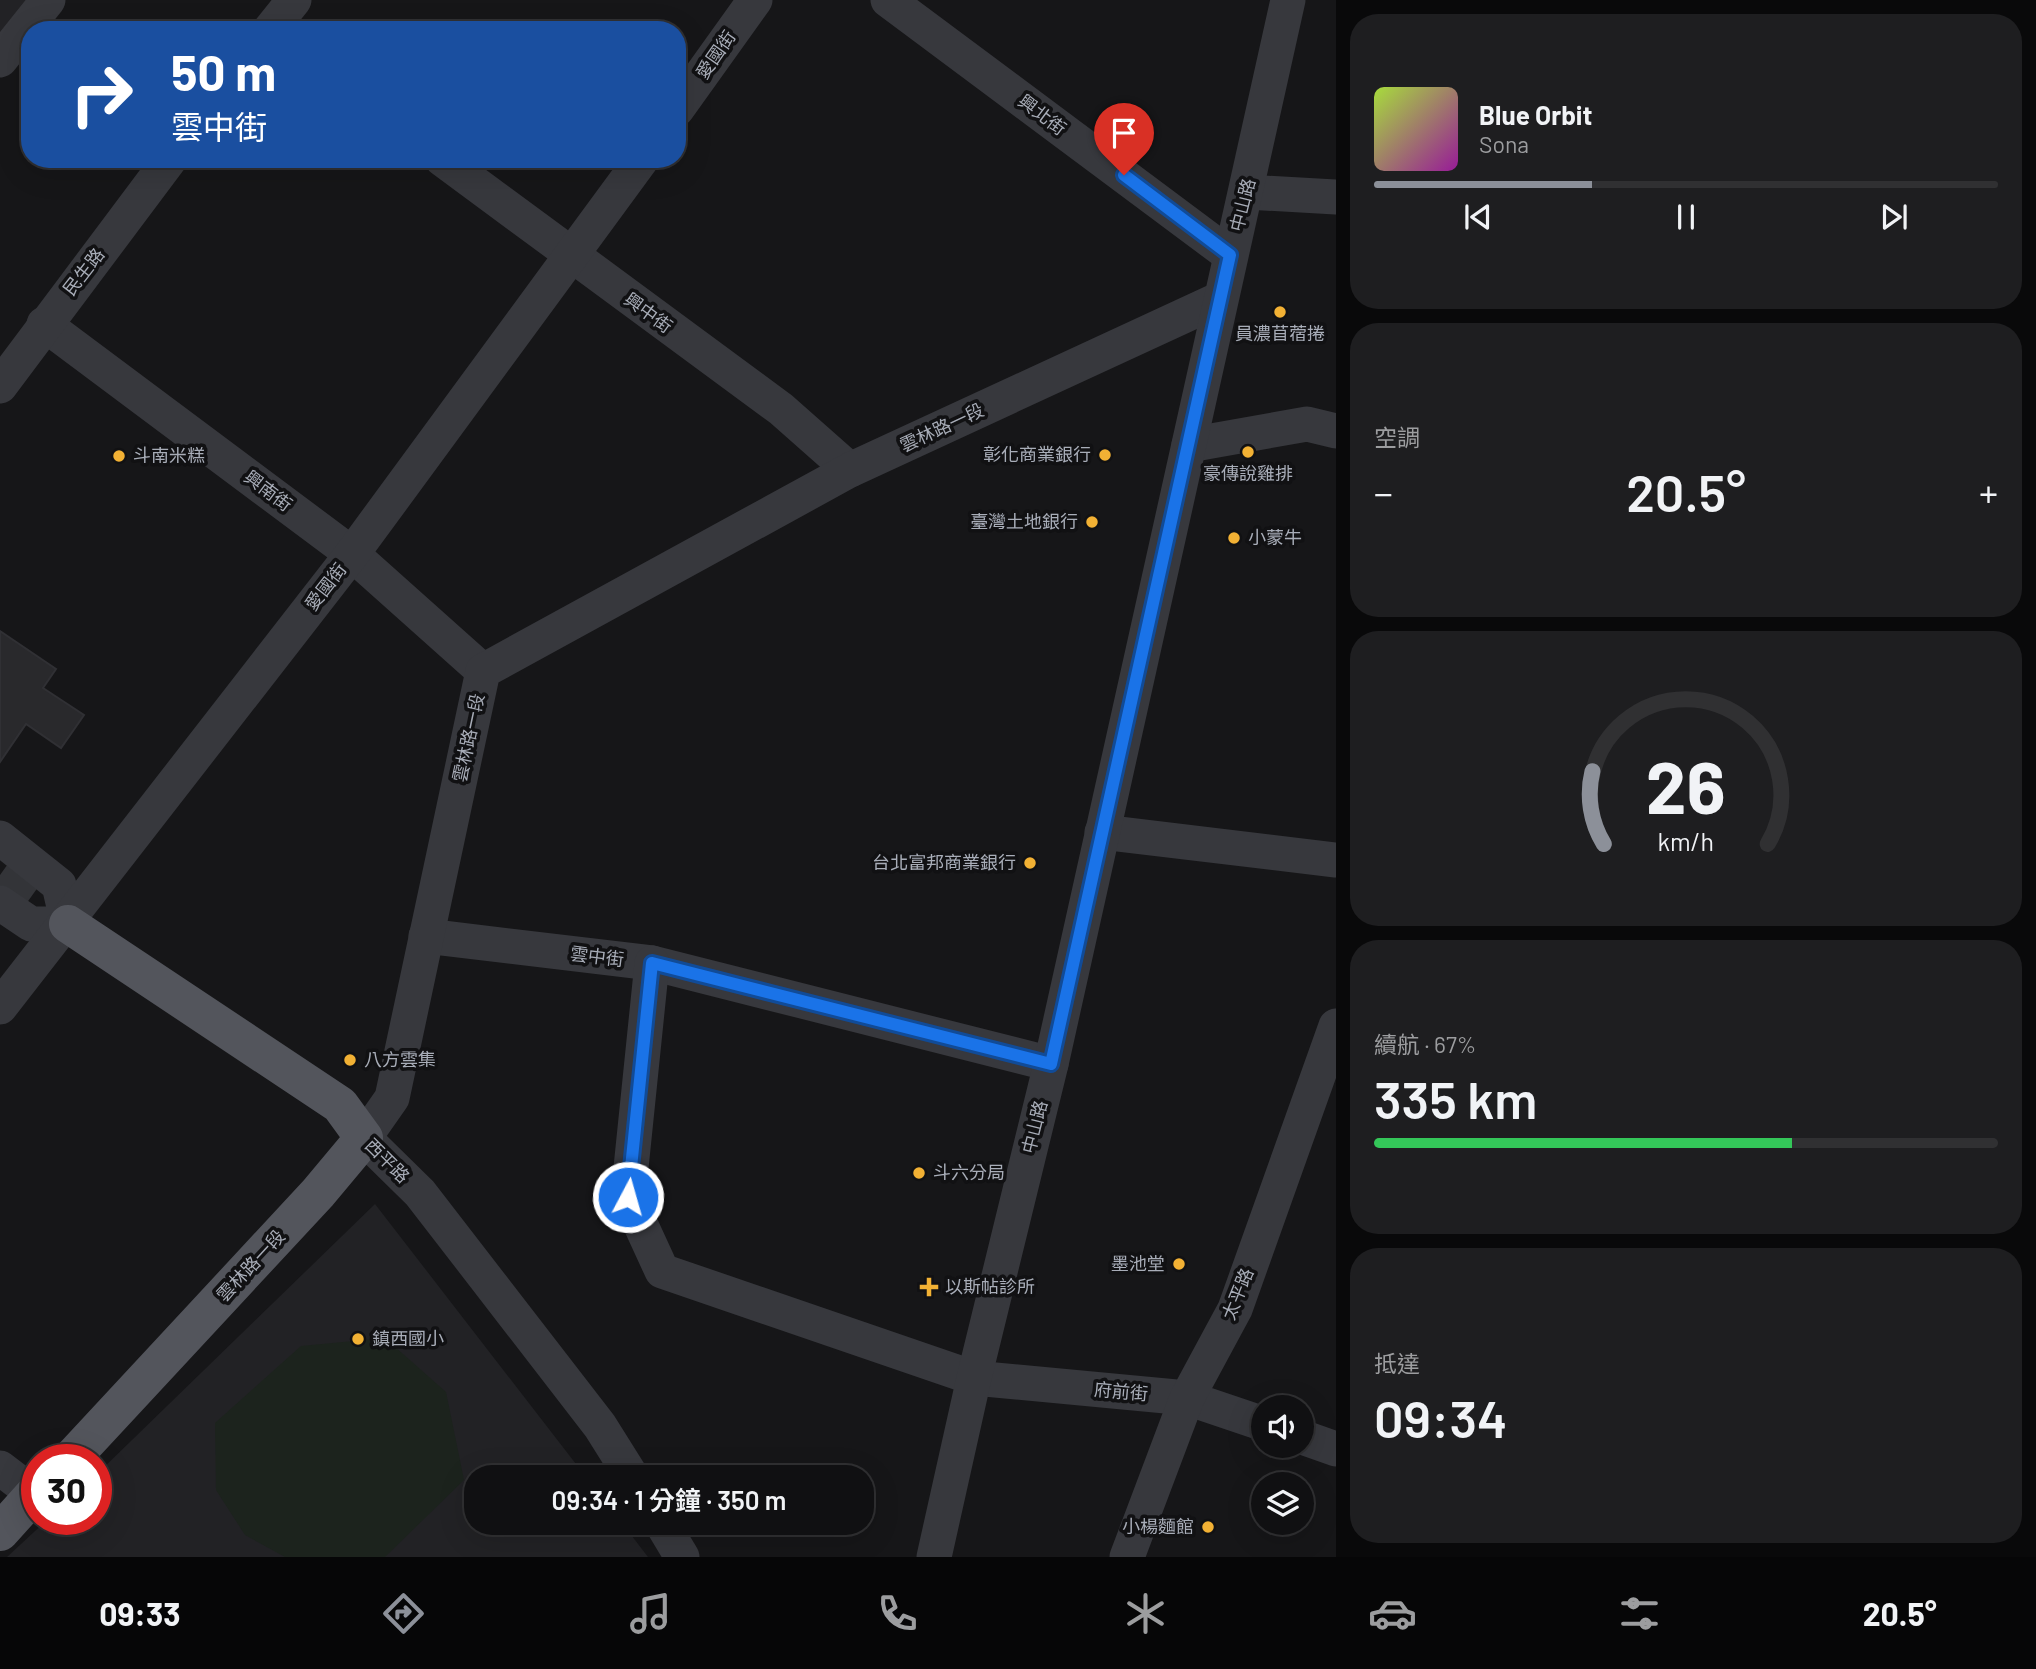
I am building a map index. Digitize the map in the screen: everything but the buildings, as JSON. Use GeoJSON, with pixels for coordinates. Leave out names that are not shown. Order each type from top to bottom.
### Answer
{"type":"FeatureCollection","features":[{"type":"Feature","properties":{"kind":"main road","name":"西平路"},"geometry":{"type":"LineString","coordinates":[[68,924],[340,1105],[364,1138]]}},
{"type":"Feature","properties":{"kind":"main road","name":"雲林路一段"},"geometry":{"type":"LineString","coordinates":[[85,1444],[318,1193],[364,1138]]}},
{"type":"Feature","properties":{"kind":"main road"},"geometry":{"type":"LineString","coordinates":[[0,1532],[21,1509]]}},
{"type":"Feature","properties":{"kind":"street"},"geometry":{"type":"LineString","coordinates":[[31,21],[48,0]]}},
{"type":"Feature","properties":{"kind":"street","name":"愛國街"},"geometry":{"type":"LineString","coordinates":[[686,96],[755,0]]}},
{"type":"Feature","properties":{"kind":"street","name":"興北街"},"geometry":{"type":"LineString","coordinates":[[888,0],[1230,255]]}},
{"type":"Feature","properties":{"kind":"street","name":"中山路"},"geometry":{"type":"LineString","coordinates":[[934,1557],[974,1378],[1051,1064],[1288,0]]}},
{"type":"Feature","properties":{"kind":"street"},"geometry":{"type":"LineString","coordinates":[[0,60],[21,34]]}},
{"type":"Feature","properties":{"kind":"street","name":"民生路"},"geometry":{"type":"LineString","coordinates":[[0,386],[163,168]]}},
{"type":"Feature","properties":{"kind":"street","name":"興中街"},"geometry":{"type":"LineString","coordinates":[[454,168],[572,258],[780,409],[850,470]]}},
{"type":"Feature","properties":{"kind":"street","name":"愛國街"},"geometry":{"type":"LineString","coordinates":[[0,1007],[68,924],[352,554],[636,168]]}},
{"type":"Feature","properties":{"kind":"street"},"geometry":{"type":"LineString","coordinates":[[1246,192],[1336,197]]}},
{"type":"Feature","properties":{"kind":"street","name":"雲林路一段"},"geometry":{"type":"LineString","coordinates":[[364,1138],[392,1098],[483,671],[850,470],[1220,299]]}},
{"type":"Feature","properties":{"kind":"street","name":"興南街"},"geometry":{"type":"LineString","coordinates":[[44,324],[352,554],[483,671]]}},
{"type":"Feature","properties":{"kind":"street"},"geometry":{"type":"LineString","coordinates":[[1189,445],[1307,424],[1336,431]]}},
{"type":"Feature","properties":{"kind":"street"},"geometry":{"type":"LineString","coordinates":[[1102,832],[1336,860]]}},
{"type":"Feature","properties":{"kind":"street"},"geometry":{"type":"LineString","coordinates":[[0,838],[59,885],[68,924],[30,925],[0,903]]}},
{"type":"Feature","properties":{"kind":"street","name":"雲中街"},"geometry":{"type":"LineString","coordinates":[[426,936],[652,963],[1051,1064]]}},
{"type":"Feature","properties":{"kind":"street","name":"府前街"},"geometry":{"type":"LineString","coordinates":[[652,963],[628,1197],[662,1271],[974,1378],[1187,1398],[1251,1420]]}},
{"type":"Feature","properties":{"kind":"street","name":"太平路"},"geometry":{"type":"LineString","coordinates":[[1128,1557],[1187,1398],[1235,1309],[1336,1027]]}},
{"type":"Feature","properties":{"kind":"street","name":"西平路"},"geometry":{"type":"LineString","coordinates":[[364,1138],[420,1193],[600,1426],[624,1465]]}},
{"type":"Feature","properties":{"kind":"street"},"geometry":{"type":"LineString","coordinates":[[1314,1441],[1336,1449]]}},
{"type":"Feature","properties":{"kind":"street"},"geometry":{"type":"LineString","coordinates":[[0,1468],[21,1483]]}},
{"type":"Feature","properties":{"kind":"street"},"geometry":{"type":"LineString","coordinates":[[669,1535],[682,1557]]}},
{"type":"Feature","properties":{"kind":"shaded area"},"geometry":{"type":"Polygon","coordinates":[[[0,0],[31,0],[0,40],[0,0]]]}},
{"type":"Feature","properties":{"kind":"shaded area","name":"鎮西國小"},"geometry":{"type":"Polygon","coordinates":[[[375,1204],[577,1465],[464,1465],[464,1535],[631,1535],[648,1557],[7,1557],[31,1535],[112,1535],[112,1459],[375,1204]]]}},
{"type":"Feature","properties":{"kind":"shaded area"},"geometry":{"type":"Polygon","coordinates":[[[385,1338],[446,1392],[464,1480],[385,1557],[285,1557],[245,1535],[216,1490],[215,1423],[301,1346],[385,1338]]]}},
{"type":"Feature","properties":{"kind":"tunnel"},"geometry":{"type":"LineString","coordinates":[[0,875],[68,924]]}},
{"type":"Feature","properties":{"kind":"place","name":"員濃苜蓿捲"},"geometry":{"type":"Point","coordinates":[1280,312]}},
{"type":"Feature","properties":{"kind":"place","name":"豪傳說雞排"},"geometry":{"type":"Point","coordinates":[1248,452]}},
{"type":"Feature","properties":{"kind":"place","name":"彰化商業銀行"},"geometry":{"type":"Point","coordinates":[1105,455]}},
{"type":"Feature","properties":{"kind":"place","name":"斗南米糕"},"geometry":{"type":"Point","coordinates":[119,456]}},
{"type":"Feature","properties":{"kind":"place","name":"臺灣土地銀行"},"geometry":{"type":"Point","coordinates":[1092,522]}},
{"type":"Feature","properties":{"kind":"place","name":"小蒙牛"},"geometry":{"type":"Point","coordinates":[1234,538]}},
{"type":"Feature","properties":{"kind":"place","name":"台北富邦商業銀行"},"geometry":{"type":"Point","coordinates":[1030,863]}},
{"type":"Feature","properties":{"kind":"place","name":"八方雲集"},"geometry":{"type":"Point","coordinates":[350,1060]}},
{"type":"Feature","properties":{"kind":"place","name":"斗六分局"},"geometry":{"type":"Point","coordinates":[919,1173]}},
{"type":"Feature","properties":{"kind":"place","name":"墨池堂"},"geometry":{"type":"Point","coordinates":[1179,1264]}},
{"type":"Feature","properties":{"kind":"place","name":"以斯帖診所"},"geometry":{"type":"Point","coordinates":[929,1287]}},
{"type":"Feature","properties":{"kind":"place","name":"鎮西國小"},"geometry":{"type":"Point","coordinates":[358,1339]}},
{"type":"Feature","properties":{"kind":"place","name":"小楊麵館"},"geometry":{"type":"Point","coordinates":[1208,1527]}},
{"type":"Feature","properties":{"kind":"route"},"geometry":{"type":"LineString","coordinates":[[628,1197],[652,963],[1051,1064],[1230,255],[1124,175]]}}]}
